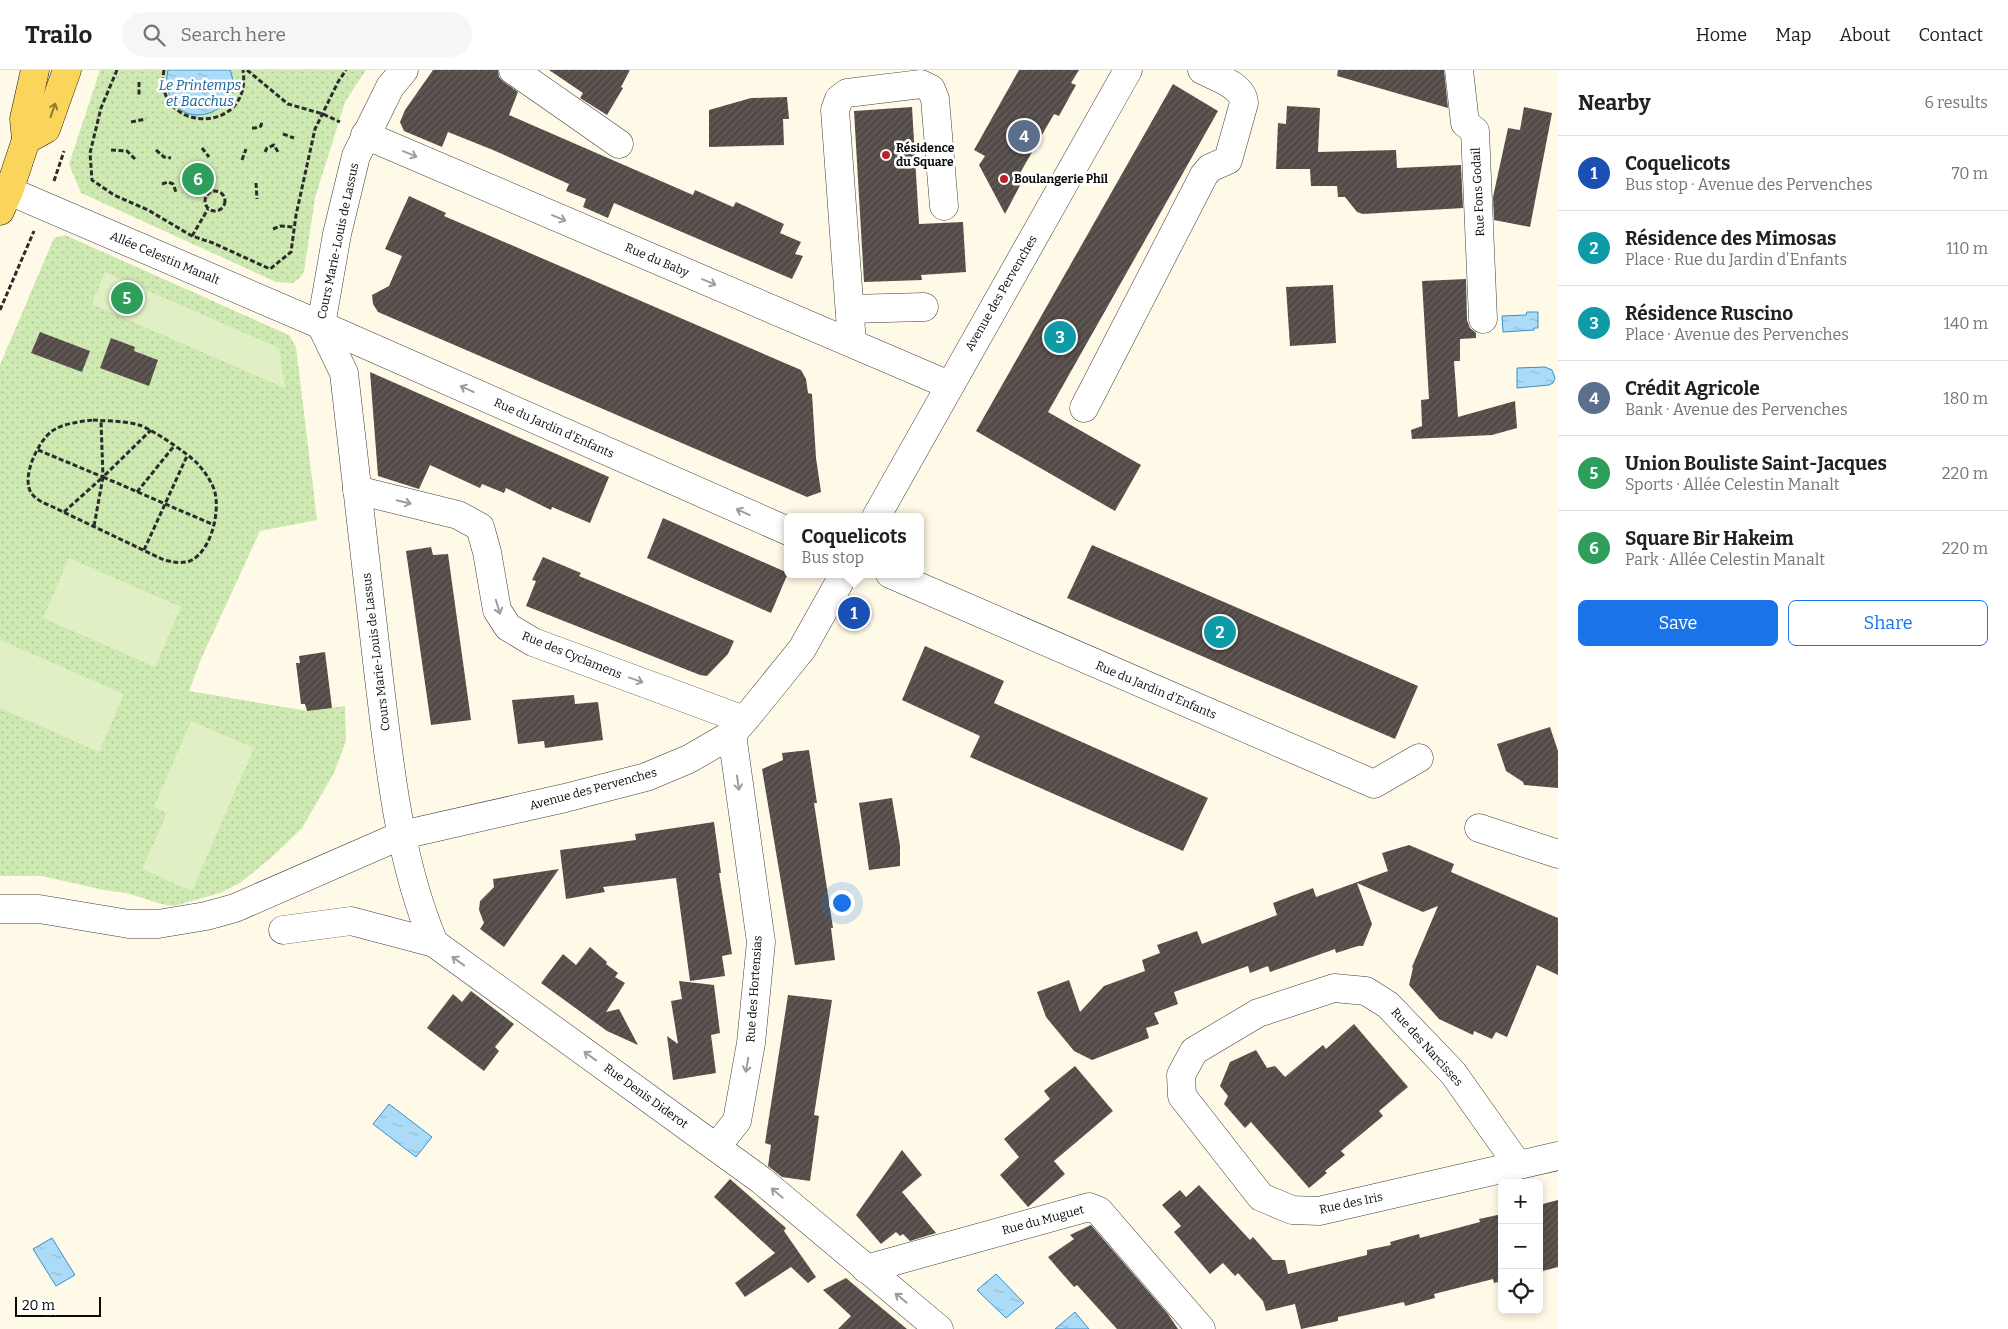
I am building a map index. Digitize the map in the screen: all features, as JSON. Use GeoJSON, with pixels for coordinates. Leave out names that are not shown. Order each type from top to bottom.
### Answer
{"type":"FeatureCollection","features":[{"type":"Feature","properties":{"kind":"main road"},"geometry":{"type":"LineString","coordinates":[[3,197],[26,140],[24,119],[35,70]]}},
{"type":"Feature","properties":{"kind":"main road"},"geometry":{"type":"LineString","coordinates":[[26,140],[46,128],[67,70]]}},
{"type":"Feature","properties":{"kind":"street","name":"Cours Marie-Louis de Lassus"},"geometry":{"type":"LineString","coordinates":[[402,835],[390,762],[344,373],[321,324],[337,234],[356,156],[390,87],[404,70]]}},
{"type":"Feature","properties":{"kind":"street"},"geometry":{"type":"LineString","coordinates":[[513,70],[619,144]]}},
{"type":"Feature","properties":{"kind":"street","name":"Avenue des Pervenches"},"geometry":{"type":"LineString","coordinates":[[878,513],[1128,70]]}},
{"type":"Feature","properties":{"kind":"street"},"geometry":{"type":"LineString","coordinates":[[1084,408],[1204,175],[1210,168],[1228,160],[1244,103],[1244,96],[1238,88],[1202,70]]}},
{"type":"Feature","properties":{"kind":"street","name":"Rue Fons Godail"},"geometry":{"type":"LineString","coordinates":[[1459,70],[1465,124],[1475,131],[1483,319]]}},
{"type":"Feature","properties":{"kind":"street"},"geometry":{"type":"LineString","coordinates":[[852,343],[835,110],[839,99],[847,93],[921,84],[931,89],[935,99],[944,206]]}},
{"type":"Feature","properties":{"kind":"street","name":"Rue du Baby"},"geometry":{"type":"LineString","coordinates":[[365,135],[949,385]]}},
{"type":"Feature","properties":{"kind":"street","name":"Allée Celestin Manalt"},"geometry":{"type":"LineString","coordinates":[[3,197],[45,207],[321,324]]}},
{"type":"Feature","properties":{"kind":"street"},"geometry":{"type":"LineString","coordinates":[[850,309],[924,307]]}},
{"type":"Feature","properties":{"kind":"street","name":"Rue du Jardin d'Enfants"},"geometry":{"type":"LineString","coordinates":[[321,324],[784,529]]}},
{"type":"Feature","properties":{"kind":"street","name":"Rue des Cyclamens"},"geometry":{"type":"LineString","coordinates":[[357,490],[458,515],[480,527],[487,552],[497,610],[508,628],[533,642],[738,727]]}},
{"type":"Feature","properties":{"kind":"street","name":"Avenue des Pervenches"},"geometry":{"type":"LineString","coordinates":[[402,835],[566,798],[646,777],[689,759],[738,727],[802,649],[842,578]]}},
{"type":"Feature","properties":{"kind":"street","name":"Rue du Jardin d'Enfants"},"geometry":{"type":"LineString","coordinates":[[899,578],[1374,784],[1419,758]]}},
{"type":"Feature","properties":{"kind":"street","name":"Rue des Hortensias"},"geometry":{"type":"LineString","coordinates":[[716,1148],[737,1121],[751,1043],[760,942],[738,727]]}},
{"type":"Feature","properties":{"kind":"street"},"geometry":{"type":"LineString","coordinates":[[1479,828],[1558,854]]}},
{"type":"Feature","properties":{"kind":"street"},"geometry":{"type":"LineString","coordinates":[[0,909],[39,909],[129,924],[158,924],[206,916],[235,908],[402,835],[424,919],[434,943]]}},
{"type":"Feature","properties":{"kind":"street"},"geometry":{"type":"LineString","coordinates":[[283,930],[351,921],[434,943]]}},
{"type":"Feature","properties":{"kind":"street","name":"Rue Denis Diderot"},"geometry":{"type":"LineString","coordinates":[[434,943],[761,1180],[939,1329]]}},
{"type":"Feature","properties":{"kind":"street","name":"Rue des Narcisses"},"geometry":{"type":"LineString","coordinates":[[1181,1075],[1194,1051],[1258,1013],[1334,988],[1366,991],[1388,1005],[1453,1072],[1518,1164]]}},
{"type":"Feature","properties":{"kind":"street","name":"Rue des Iris"},"geometry":{"type":"LineString","coordinates":[[1181,1075],[1182,1096],[1261,1197],[1292,1210],[1319,1211],[1558,1156]]}},
{"type":"Feature","properties":{"kind":"street","name":"Rue du Muguet"},"geometry":{"type":"LineString","coordinates":[[866,1269],[1089,1207],[1099,1211],[1201,1329]]}},
{"type":"Feature","properties":{"kind":"path"},"geometry":{"type":"LineString","coordinates":[[117,70],[101,108],[90,153],[92,180],[114,195],[148,210],[192,236],[213,242],[270,269],[291,252],[294,227],[315,129],[338,82],[346,70]]}},
{"type":"Feature","properties":{"kind":"path"},"geometry":{"type":"LineString","coordinates":[[164,70],[162,77],[164,90],[170,102],[185,115],[204,120],[223,115],[238,101],[244,89],[245,70]]}},
{"type":"Feature","properties":{"kind":"path"},"geometry":{"type":"LineString","coordinates":[[245,70],[288,104],[323,114],[365,135]]}},
{"type":"Feature","properties":{"kind":"path"},"geometry":{"type":"LineString","coordinates":[[139,82],[139,96]]}},
{"type":"Feature","properties":{"kind":"path"},"geometry":{"type":"LineString","coordinates":[[131,122],[146,119]]}},
{"type":"Feature","properties":{"kind":"path"},"geometry":{"type":"LineString","coordinates":[[252,128],[261,126],[262,121]]}},
{"type":"Feature","properties":{"kind":"path"},"geometry":{"type":"LineString","coordinates":[[283,134],[294,138]]}},
{"type":"Feature","properties":{"kind":"path"},"geometry":{"type":"LineString","coordinates":[[265,152],[267,148],[274,146],[278,152]]}},
{"type":"Feature","properties":{"kind":"path"},"geometry":{"type":"LineString","coordinates":[[202,148],[209,157]]}},
{"type":"Feature","properties":{"kind":"path"},"geometry":{"type":"LineString","coordinates":[[242,160],[246,149]]}},
{"type":"Feature","properties":{"kind":"path"},"geometry":{"type":"LineString","coordinates":[[111,150],[127,151],[135,159]]}},
{"type":"Feature","properties":{"kind":"path"},"geometry":{"type":"LineString","coordinates":[[156,150],[164,157],[171,158]]}},
{"type":"Feature","properties":{"kind":"path"},"geometry":{"type":"LineString","coordinates":[[162,184],[168,182],[173,184],[176,192]]}},
{"type":"Feature","properties":{"kind":"path"},"geometry":{"type":"LineString","coordinates":[[256,183],[257,199]]}},
{"type":"Feature","properties":{"kind":"path"},"geometry":{"type":"LineString","coordinates":[[209,192],[221,193],[225,199],[225,205],[221,210],[214,212],[208,209],[204,204],[205,197],[209,192]]}},
{"type":"Feature","properties":{"kind":"path"},"geometry":{"type":"LineString","coordinates":[[0,310],[45,207]]}},
{"type":"Feature","properties":{"kind":"path"},"geometry":{"type":"LineString","coordinates":[[192,236],[208,209]]}},
{"type":"Feature","properties":{"kind":"path"},"geometry":{"type":"LineString","coordinates":[[273,229],[280,226],[294,227]]}},
{"type":"Feature","properties":{"kind":"path"},"geometry":{"type":"LineString","coordinates":[[93,420],[101,421],[139,425],[152,430],[196,462],[208,476],[218,506],[214,525],[200,554],[191,560],[180,563],[164,560],[38,499],[31,493],[27,483],[27,474],[38,450],[50,432],[67,424],[93,420]]}},
{"type":"Feature","properties":{"kind":"path"},"geometry":{"type":"LineString","coordinates":[[94,526],[103,477],[101,421]]}},
{"type":"Feature","properties":{"kind":"path"},"geometry":{"type":"LineString","coordinates":[[64,512],[152,430]]}},
{"type":"Feature","properties":{"kind":"path"},"geometry":{"type":"LineString","coordinates":[[137,492],[174,446]]}},
{"type":"Feature","properties":{"kind":"path"},"geometry":{"type":"LineString","coordinates":[[38,450],[214,525]]}},
{"type":"Feature","properties":{"kind":"path"},"geometry":{"type":"LineString","coordinates":[[144,550],[187,456]]}},
{"type":"Feature","properties":{"kind":"green space"},"geometry":{"type":"Polygon","coordinates":[[[100,70],[366,70],[345,102],[315,198],[304,271],[300,278],[293,283],[276,282],[81,193],[69,164],[100,70]]]}},
{"type":"Feature","properties":{"kind":"green space"},"geometry":{"type":"Polygon","coordinates":[[[65,235],[289,335],[296,347],[317,520],[260,531],[201,659],[189,691],[307,711],[345,706],[346,741],[334,773],[302,828],[272,857],[240,883],[220,893],[174,906],[161,904],[127,893],[104,890],[42,876],[0,876],[0,365],[54,238],[65,235]]]}},
{"type":"Feature","properties":{"kind":"green space"},"geometry":{"type":"Polygon","coordinates":[[[105,272],[279,348],[285,388],[92,304],[105,272]]]}},
{"type":"Feature","properties":{"kind":"green space"},"geometry":{"type":"Polygon","coordinates":[[[69,558],[181,607],[155,667],[43,618],[69,558]]]}},
{"type":"Feature","properties":{"kind":"green space"},"geometry":{"type":"Polygon","coordinates":[[[0,640],[124,694],[99,752],[0,708],[0,640]]]}},
{"type":"Feature","properties":{"kind":"green space"},"geometry":{"type":"Polygon","coordinates":[[[191,721],[254,748],[192,891],[142,869],[167,813],[154,807],[191,721]]]}},
{"type":"Feature","properties":{"kind":"water","name":"Le Printemps et Bacchus"},"geometry":{"type":"Polygon","coordinates":[[[168,70],[230,70],[233,84],[230,95],[223,105],[213,112],[201,115],[189,114],[178,108],[170,97],[167,84],[168,70]]]}},
{"type":"Feature","properties":{"kind":"water"},"geometry":{"type":"Polygon","coordinates":[[[1527,312],[1538,312],[1538,328],[1534,328],[1534,330],[1503,332],[1502,316],[1526,315],[1527,312]]]}},
{"type":"Feature","properties":{"kind":"water"},"geometry":{"type":"Polygon","coordinates":[[[1545,367],[1552,370],[1555,378],[1553,383],[1517,388],[1517,368],[1545,367]]]}},
{"type":"Feature","properties":{"kind":"water"},"geometry":{"type":"Polygon","coordinates":[[[389,1104],[432,1137],[416,1157],[373,1124],[389,1104]]]}},
{"type":"Feature","properties":{"kind":"water"},"geometry":{"type":"Polygon","coordinates":[[[52,1238],[75,1275],[56,1286],[33,1249],[52,1238]]]}},
{"type":"Feature","properties":{"kind":"water"},"geometry":{"type":"Polygon","coordinates":[[[996,1274],[1024,1303],[1006,1318],[977,1290],[996,1274]]]}},
{"type":"Feature","properties":{"kind":"water"},"geometry":{"type":"Polygon","coordinates":[[[1075,1312],[1089,1329],[1055,1329],[1075,1312]]]}},
{"type":"Feature","properties":{"kind":"building"},"geometry":{"type":"Polygon","coordinates":[[[433,70],[498,70],[499,77],[518,92],[509,115],[693,195],[695,190],[733,207],[736,202],[784,224],[780,233],[801,242],[795,254],[803,256],[792,279],[614,203],[608,218],[583,207],[586,199],[566,191],[569,184],[448,132],[442,147],[404,131],[400,122],[405,110],[433,70]]]}},
{"type":"Feature","properties":{"kind":"building"},"geometry":{"type":"Polygon","coordinates":[[[549,70],[630,70],[621,87],[623,88],[607,115],[580,98],[583,93],[549,70]]]}},
{"type":"Feature","properties":{"kind":"building"},"geometry":{"type":"Polygon","coordinates":[[[1019,70],[1079,70],[1071,83],[1076,85],[1059,116],[1054,114],[1020,173],[1025,176],[1005,214],[979,165],[985,156],[974,150],[1019,70]]]}},
{"type":"Feature","properties":{"kind":"building"},"geometry":{"type":"Polygon","coordinates":[[[1338,70],[1444,70],[1448,108],[1337,76],[1338,70]]]}},
{"type":"Feature","properties":{"kind":"building"},"geometry":{"type":"Polygon","coordinates":[[[1173,84],[1218,111],[1048,412],[1141,465],[1115,511],[976,431],[1173,84]]]}},
{"type":"Feature","properties":{"kind":"building"},"geometry":{"type":"Polygon","coordinates":[[[787,97],[789,119],[783,119],[784,145],[709,147],[709,110],[751,98],[787,97]]]}},
{"type":"Feature","properties":{"kind":"building"},"geometry":{"type":"Polygon","coordinates":[[[1287,106],[1320,108],[1318,152],[1396,150],[1397,168],[1461,165],[1463,208],[1363,214],[1357,212],[1345,197],[1338,197],[1337,186],[1311,186],[1310,169],[1276,169],[1278,123],[1286,124],[1287,106]]]}},
{"type":"Feature","properties":{"kind":"building","name":"Résidence du Square"},"geometry":{"type":"Polygon","coordinates":[[[912,107],[919,224],[963,222],[966,272],[921,275],[922,280],[864,282],[854,111],[912,107]]]}},
{"type":"Feature","properties":{"kind":"building"},"geometry":{"type":"Polygon","coordinates":[[[1524,107],[1552,113],[1530,227],[1494,220],[1493,197],[1508,128],[1520,130],[1524,107]]]}},
{"type":"Feature","properties":{"kind":"building"},"geometry":{"type":"Polygon","coordinates":[[[409,196],[446,213],[444,216],[801,370],[806,379],[808,393],[812,394],[816,458],[821,492],[807,497],[378,312],[373,304],[372,295],[389,286],[402,256],[385,249],[409,196]]]}},
{"type":"Feature","properties":{"kind":"building"},"geometry":{"type":"Polygon","coordinates":[[[1466,279],[1467,320],[1470,328],[1476,333],[1476,338],[1460,339],[1460,361],[1454,361],[1458,417],[1515,401],[1517,428],[1492,435],[1412,439],[1411,430],[1422,426],[1421,400],[1429,399],[1422,281],[1466,279]]]}},
{"type":"Feature","properties":{"kind":"building"},"geometry":{"type":"Polygon","coordinates":[[[1333,285],[1336,343],[1290,346],[1286,287],[1333,285]]]}},
{"type":"Feature","properties":{"kind":"building"},"geometry":{"type":"Polygon","coordinates":[[[40,332],[90,351],[82,372],[31,353],[40,332]]]}},
{"type":"Feature","properties":{"kind":"building"},"geometry":{"type":"Polygon","coordinates":[[[111,338],[135,347],[134,351],[158,360],[149,386],[100,368],[111,338]]]}},
{"type":"Feature","properties":{"kind":"building"},"geometry":{"type":"Polygon","coordinates":[[[370,372],[609,477],[590,523],[552,507],[551,510],[506,488],[504,493],[482,484],[480,488],[430,465],[419,489],[378,476],[370,372]]]}},
{"type":"Feature","properties":{"kind":"building"},"geometry":{"type":"Polygon","coordinates":[[[663,518],[784,571],[784,578],[786,578],[771,613],[647,558],[663,518]]]}},
{"type":"Feature","properties":{"kind":"building"},"geometry":{"type":"Polygon","coordinates":[[[1092,545],[1418,686],[1395,739],[1067,598],[1092,545]]]}},
{"type":"Feature","properties":{"kind":"building"},"geometry":{"type":"Polygon","coordinates":[[[431,547],[433,555],[448,554],[471,720],[431,725],[406,551],[431,547]]]}},
{"type":"Feature","properties":{"kind":"building"},"geometry":{"type":"Polygon","coordinates":[[[543,557],[581,573],[579,576],[734,641],[728,654],[707,676],[700,675],[526,606],[536,581],[532,580],[543,557]]]}},
{"type":"Feature","properties":{"kind":"building"},"geometry":{"type":"Polygon","coordinates":[[[925,646],[1004,681],[994,703],[1208,798],[1183,851],[970,757],[980,736],[902,700],[925,646]]]}},
{"type":"Feature","properties":{"kind":"building"},"geometry":{"type":"Polygon","coordinates":[[[325,652],[332,708],[307,711],[305,704],[301,704],[296,663],[300,663],[299,656],[325,652]]]}},
{"type":"Feature","properties":{"kind":"building"},"geometry":{"type":"Polygon","coordinates":[[[574,695],[575,704],[598,702],[603,740],[545,748],[544,741],[518,744],[512,700],[574,695]]]}},
{"type":"Feature","properties":{"kind":"building"},"geometry":{"type":"Polygon","coordinates":[[[1550,727],[1558,751],[1558,788],[1524,785],[1523,782],[1506,771],[1497,744],[1550,727]]]}},
{"type":"Feature","properties":{"kind":"building"},"geometry":{"type":"Polygon","coordinates":[[[809,750],[817,803],[814,803],[833,928],[831,928],[835,960],[795,965],[762,769],[783,760],[782,753],[809,750]]]}},
{"type":"Feature","properties":{"kind":"building"},"geometry":{"type":"Polygon","coordinates":[[[892,798],[900,846],[900,866],[869,870],[859,803],[892,798]]]}},
{"type":"Feature","properties":{"kind":"building"},"geometry":{"type":"Polygon","coordinates":[[[714,822],[721,873],[719,873],[732,954],[722,956],[725,976],[690,981],[676,878],[603,887],[605,892],[566,899],[560,850],[636,840],[635,834],[714,822]]]}},
{"type":"Feature","properties":{"kind":"building"},"geometry":{"type":"Polygon","coordinates":[[[1409,845],[1454,864],[1451,872],[1558,918],[1558,975],[1537,965],[1507,1037],[1496,1032],[1492,1039],[1474,1031],[1473,1035],[1439,1019],[1409,985],[1412,967],[1438,906],[1423,912],[1357,883],[1372,924],[1363,946],[1336,953],[1335,949],[1270,972],[1268,966],[1250,973],[1248,966],[1174,992],[1178,1004],[1154,1013],[1159,1024],[1146,1028],[1149,1038],[1092,1060],[1074,1051],[1046,1017],[1037,992],[1069,980],[1080,1012],[1104,986],[1145,971],[1142,960],[1160,953],[1157,945],[1197,931],[1202,944],[1277,915],[1273,903],[1313,888],[1316,897],[1388,871],[1382,853],[1409,845]]]}},
{"type":"Feature","properties":{"kind":"building"},"geometry":{"type":"Polygon","coordinates":[[[559,869],[504,947],[480,929],[484,923],[479,910],[480,901],[494,887],[493,879],[559,869]]]}},
{"type":"Feature","properties":{"kind":"building"},"geometry":{"type":"Polygon","coordinates":[[[590,947],[607,962],[606,964],[618,973],[615,977],[625,983],[606,1012],[619,1009],[638,1045],[607,1031],[541,983],[563,954],[576,965],[590,947]]]}},
{"type":"Feature","properties":{"kind":"building"},"geometry":{"type":"Polygon","coordinates":[[[679,981],[714,985],[720,1033],[711,1035],[716,1073],[673,1080],[667,1036],[678,1044],[671,1001],[682,999],[679,981]]]}},
{"type":"Feature","properties":{"kind":"building"},"geometry":{"type":"Polygon","coordinates":[[[471,991],[514,1024],[495,1047],[499,1051],[484,1071],[427,1028],[453,994],[462,1002],[471,991]]]}},
{"type":"Feature","properties":{"kind":"building"},"geometry":{"type":"Polygon","coordinates":[[[788,995],[832,1000],[814,1115],[819,1116],[810,1181],[782,1177],[768,1166],[771,1145],[765,1143],[788,995]]]}},
{"type":"Feature","properties":{"kind":"building"},"geometry":{"type":"Polygon","coordinates":[[[1354,1024],[1408,1087],[1379,1111],[1383,1116],[1341,1151],[1345,1155],[1325,1171],[1327,1173],[1309,1188],[1251,1122],[1245,1128],[1224,1104],[1228,1096],[1220,1086],[1230,1062],[1256,1050],[1267,1068],[1275,1066],[1285,1077],[1323,1045],[1326,1049],[1354,1024]]]}},
{"type":"Feature","properties":{"kind":"building"},"geometry":{"type":"Polygon","coordinates":[[[1075,1066],[1113,1111],[1054,1161],[1065,1174],[1028,1207],[1000,1175],[1019,1157],[1004,1139],[1050,1099],[1044,1091],[1075,1066]]]}},
{"type":"Feature","properties":{"kind":"building"},"geometry":{"type":"Polygon","coordinates":[[[902,1150],[922,1175],[902,1192],[936,1233],[910,1241],[903,1234],[900,1236],[896,1232],[881,1244],[856,1215],[902,1150]]]}},
{"type":"Feature","properties":{"kind":"building"},"geometry":{"type":"Polygon","coordinates":[[[730,1179],[786,1228],[784,1231],[816,1277],[808,1283],[791,1267],[745,1297],[735,1283],[775,1253],[714,1197],[730,1179]]]}},
{"type":"Feature","properties":{"kind":"building"},"geometry":{"type":"Polygon","coordinates":[[[1199,1185],[1250,1240],[1253,1237],[1273,1260],[1285,1260],[1288,1274],[1367,1255],[1367,1250],[1391,1245],[1390,1242],[1419,1234],[1420,1238],[1480,1222],[1479,1219],[1498,1215],[1498,1282],[1494,1283],[1493,1279],[1434,1294],[1435,1298],[1405,1306],[1404,1302],[1338,1317],[1338,1321],[1301,1329],[1295,1304],[1266,1311],[1263,1301],[1238,1273],[1235,1276],[1223,1263],[1210,1274],[1174,1232],[1181,1226],[1162,1205],[1180,1190],[1186,1197],[1199,1185]]]}},
{"type":"Feature","properties":{"kind":"building"},"geometry":{"type":"Polygon","coordinates":[[[1558,1200],[1558,1267],[1543,1271],[1543,1224],[1543,1204],[1558,1200]]]}},
{"type":"Feature","properties":{"kind":"building"},"geometry":{"type":"Polygon","coordinates":[[[1091,1225],[1168,1314],[1178,1329],[1117,1329],[1077,1285],[1074,1287],[1048,1257],[1074,1239],[1070,1235],[1091,1225]]]}},
{"type":"Feature","properties":{"kind":"building"},"geometry":{"type":"Polygon","coordinates":[[[846,1278],[907,1329],[838,1329],[851,1316],[823,1290],[846,1278]]]}},
{"type":"Feature","properties":{"kind":"place","name":"Crédit Agricole"},"geometry":{"type":"Point","coordinates":[1024,136]}},
{"type":"Feature","properties":{"kind":"place","name":"Résidence du Square"},"geometry":{"type":"Point","coordinates":[886,155]}},
{"type":"Feature","properties":{"kind":"place","name":"Square Bir Hakeim"},"geometry":{"type":"Point","coordinates":[198,179]}},
{"type":"Feature","properties":{"kind":"place","name":"Boulangerie Phil"},"geometry":{"type":"Point","coordinates":[1004,179]}},
{"type":"Feature","properties":{"kind":"place","name":"Union Bouliste Saint-Jacques"},"geometry":{"type":"Point","coordinates":[127,298]}},
{"type":"Feature","properties":{"kind":"place","name":"Résidence Ruscino"},"geometry":{"type":"Point","coordinates":[1060,337]}},
{"type":"Feature","properties":{"kind":"place","name":"Coquelicots"},"geometry":{"type":"Point","coordinates":[854,613]}},
{"type":"Feature","properties":{"kind":"place","name":"Résidence des Mimosas"},"geometry":{"type":"Point","coordinates":[1220,632]}}]}
